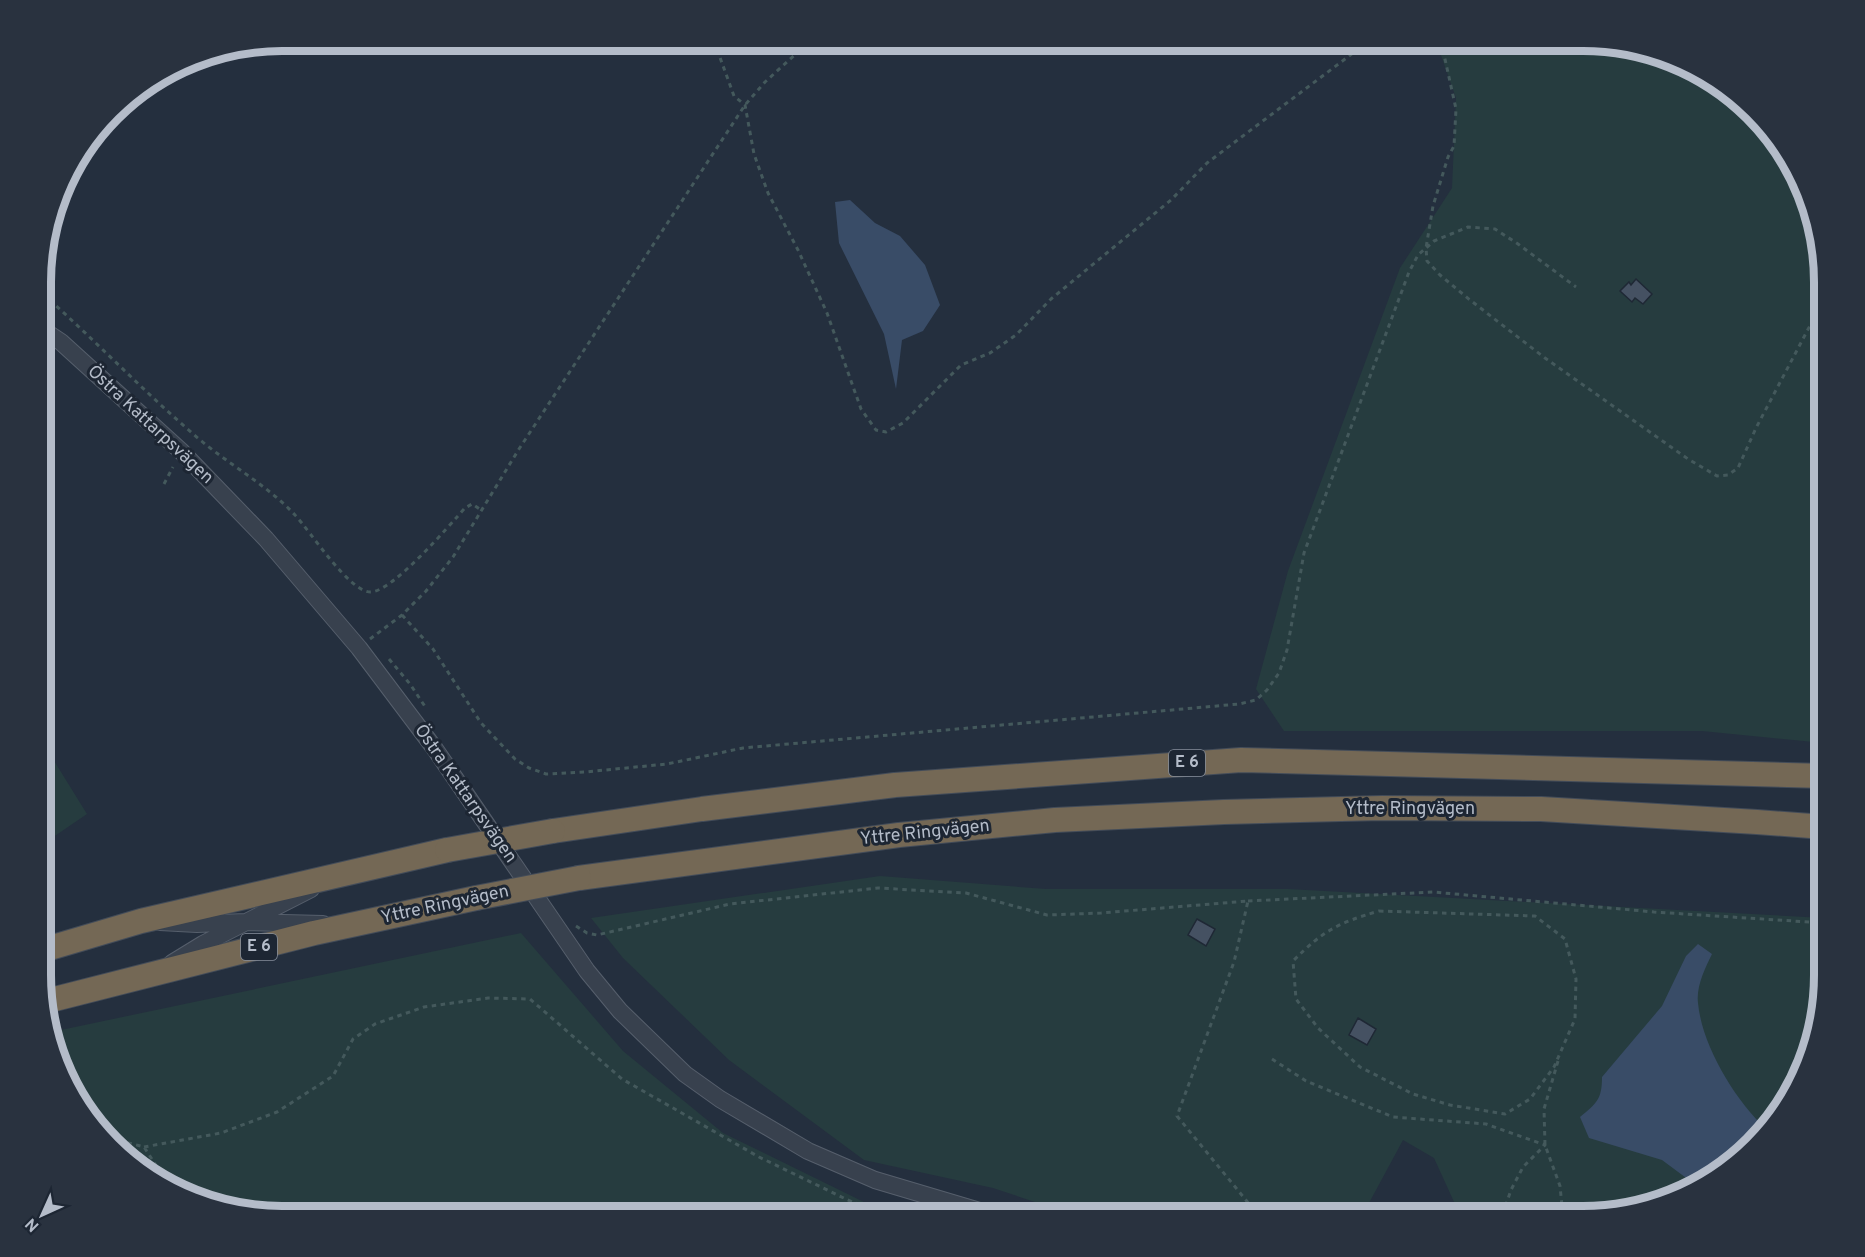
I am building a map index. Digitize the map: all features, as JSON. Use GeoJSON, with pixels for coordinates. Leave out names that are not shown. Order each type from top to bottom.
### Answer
{"type":"FeatureCollection","features":[{"type":"Feature","properties":{"kind":"highway","name":"E 6"},"geometry":{"type":"LineString","coordinates":[[51,948],[141,921],[447,849],[702,809],[895,785],[1241,759],[1814,776]]}},
{"type":"Feature","properties":{"kind":"highway","name":"Yttre Ringvägen"},"geometry":{"type":"LineString","coordinates":[[52,1000],[351,925],[476,898],[579,878],[899,835],[1055,820],[1382,808],[1540,810],[1814,826]]}},
{"type":"Feature","properties":{"kind":"street","name":"Östra Kattarpsvägen"},"geometry":{"type":"LineString","coordinates":[[51,335],[182,452],[266,539],[359,648],[435,749],[587,971],[620,1011],[685,1074],[720,1099],[808,1151],[875,1180],[962,1206]]}},
{"type":"Feature","properties":{"kind":"street"},"geometry":{"type":"LineString","coordinates":[[156,973],[203,944],[338,874]]}},
{"type":"Feature","properties":{"kind":"street"},"geometry":{"type":"LineString","coordinates":[[141,921],[197,924],[245,922],[351,925]]}},
{"type":"Feature","properties":{"kind":"path"},"geometry":{"type":"LineString","coordinates":[[718,51],[735,96],[744,105],[754,154],[768,193],[827,313],[861,408],[876,429],[886,432],[903,423],[961,365],[990,352],[1016,336],[1051,299],[1171,200],[1207,163],[1356,51]]}},
{"type":"Feature","properties":{"kind":"path"},"geometry":{"type":"LineString","coordinates":[[359,648],[402,615],[426,591],[453,557],[519,449],[744,105],[799,51]]}},
{"type":"Feature","properties":{"kind":"path"},"geometry":{"type":"LineString","coordinates":[[1444,51],[1456,109],[1454,146],[1432,206],[1426,248],[1427,261],[1470,300],[1554,364],[1688,459],[1717,476],[1728,475],[1738,468],[1814,318]]}},
{"type":"Feature","properties":{"kind":"path"},"geometry":{"type":"LineString","coordinates":[[402,615],[433,649],[481,723],[495,739],[515,759],[529,768],[546,774],[667,764],[743,748],[1239,704],[1256,700],[1268,690],[1279,673],[1287,650],[1304,553],[1409,272],[1418,255],[1434,241],[1468,227],[1495,229],[1576,287]]}},
{"type":"Feature","properties":{"kind":"path"},"geometry":{"type":"LineString","coordinates":[[51,302],[201,441],[272,493],[296,515],[347,580],[360,589],[370,592],[389,583],[404,571],[465,508],[472,504],[482,510]]}},
{"type":"Feature","properties":{"kind":"path"},"geometry":{"type":"LineString","coordinates":[[164,484],[182,452]]}},
{"type":"Feature","properties":{"kind":"path"},"geometry":{"type":"LineString","coordinates":[[386,656],[410,684],[429,713]]}},
{"type":"Feature","properties":{"kind":"path"},"geometry":{"type":"LineString","coordinates":[[572,922],[587,933],[597,935],[730,904],[878,888],[966,893],[1047,915],[1101,914],[1248,901],[1433,892],[1654,912],[1814,922]]}},
{"type":"Feature","properties":{"kind":"path"},"geometry":{"type":"LineString","coordinates":[[1248,901],[1234,962],[1177,1116],[1251,1206]]}},
{"type":"Feature","properties":{"kind":"path"},"geometry":{"type":"LineString","coordinates":[[1561,1050],[1554,1067],[1530,1099],[1505,1114],[1450,1105],[1413,1094],[1360,1067],[1318,1028],[1296,999],[1293,961],[1316,938],[1343,922],[1378,910],[1535,916],[1565,939],[1576,979],[1575,1019],[1561,1050],[1544,1109],[1545,1145],[1560,1186],[1562,1206]]}},
{"type":"Feature","properties":{"kind":"path"},"geometry":{"type":"LineString","coordinates":[[122,1141],[144,1147],[221,1133],[277,1112],[333,1076],[353,1039],[375,1023],[424,1007],[488,998],[530,999],[622,1079],[759,1157],[865,1206]]}},
{"type":"Feature","properties":{"kind":"path"},"geometry":{"type":"LineString","coordinates":[[1272,1059],[1306,1081],[1393,1117],[1486,1124],[1545,1145]]}},
{"type":"Feature","properties":{"kind":"path"},"geometry":{"type":"LineString","coordinates":[[1505,1206],[1523,1167],[1545,1145]]}},
{"type":"Feature","properties":{"kind":"path"},"geometry":{"type":"LineString","coordinates":[[144,1147],[160,1171]]}},
{"type":"Feature","properties":{"kind":"green space"},"geometry":{"type":"Polygon","coordinates":[[[1440,51],[1598,51],[1628,55],[1657,63],[1685,75],[1724,99],[1757,130],[1783,167],[1802,208],[1810,237],[1814,267],[1814,742],[1702,731],[1284,731],[1256,689],[1288,571],[1400,268],[1452,188],[1456,98],[1440,51]]]}},
{"type":"Feature","properties":{"kind":"green space"},"geometry":{"type":"Polygon","coordinates":[[[51,756],[87,814],[51,839],[51,756]]]}},
{"type":"Feature","properties":{"kind":"green space"},"geometry":{"type":"Polygon","coordinates":[[[880,876],[1046,889],[1288,889],[1814,917],[1814,990],[1810,1020],[1802,1049],[1783,1090],[1757,1127],[1735,1149],[1711,1167],[1685,1182],[1643,1198],[1598,1206],[1456,1206],[1434,1158],[1403,1140],[1367,1206],[1047,1206],[993,1188],[864,1160],[729,1060],[623,958],[591,918],[880,876]]]}},
{"type":"Feature","properties":{"kind":"green space"},"geometry":{"type":"Polygon","coordinates":[[[521,933],[623,1051],[723,1133],[874,1206],[267,1206],[237,1202],[208,1194],[166,1175],[130,1149],[108,1127],[82,1090],[63,1049],[55,1020],[51,984],[61,1030],[521,933]]]}},
{"type":"Feature","properties":{"kind":"water"},"geometry":{"type":"Polygon","coordinates":[[[850,200],[875,223],[900,236],[925,265],[940,305],[923,331],[902,340],[896,389],[884,334],[839,243],[835,202],[850,200]]]}},
{"type":"Feature","properties":{"kind":"water"},"geometry":{"type":"Polygon","coordinates":[[[1698,944],[1712,954],[1698,991],[1701,1020],[1713,1054],[1722,1071],[1732,1088],[1760,1123],[1724,1158],[1689,1180],[1662,1160],[1589,1138],[1580,1117],[1600,1096],[1602,1077],[1662,1006],[1686,956],[1698,944]]]}},
{"type":"Feature","properties":{"kind":"building"},"geometry":{"type":"Polygon","coordinates":[[[1636,279],[1652,294],[1643,304],[1635,298],[1632,302],[1620,291],[1636,279]]]}},
{"type":"Feature","properties":{"kind":"building"},"geometry":{"type":"Polygon","coordinates":[[[1197,919],[1215,929],[1206,946],[1188,935],[1197,919]]]}},
{"type":"Feature","properties":{"kind":"building"},"geometry":{"type":"Polygon","coordinates":[[[1358,1018],[1376,1029],[1367,1045],[1349,1035],[1358,1018]]]}}]}
